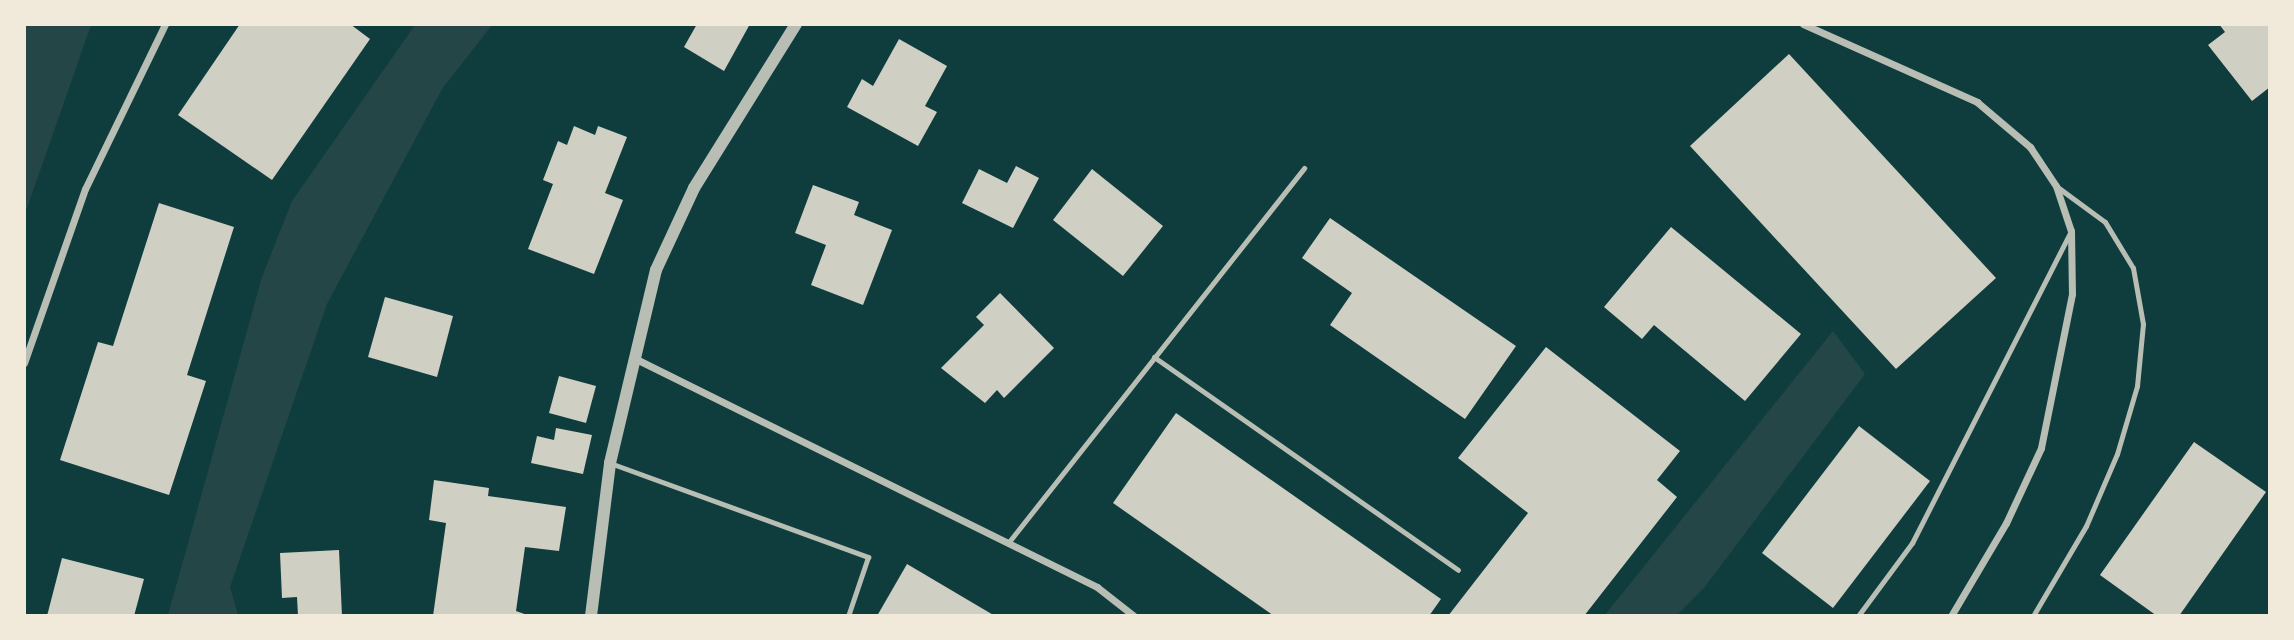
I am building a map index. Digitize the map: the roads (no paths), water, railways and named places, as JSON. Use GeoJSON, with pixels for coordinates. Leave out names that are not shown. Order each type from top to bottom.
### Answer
{"type":"FeatureCollection","features":[{"type":"Feature","properties":{"kind":"street"},"geometry":{"type":"LineString","coordinates":[[24,363],[85,188],[164,24]]}},
{"type":"Feature","properties":{"kind":"street"},"geometry":{"type":"LineString","coordinates":[[592,615],[610,463],[632,357],[656,270],[685,205],[796,24]]}},
{"type":"Feature","properties":{"kind":"street"},"geometry":{"type":"LineString","coordinates":[[1803,24],[1977,102],[2030,147],[2056,186],[2071,230],[2072,293],[2040,447],[2006,523],[1951,615]]}},
{"type":"Feature","properties":{"kind":"street"},"geometry":{"type":"LineString","coordinates":[[632,357],[1097,587],[1134,615]]}},
{"type":"Feature","properties":{"kind":"lane"},"geometry":{"type":"LineString","coordinates":[[1008,543],[1304,168]]}},
{"type":"Feature","properties":{"kind":"lane"},"geometry":{"type":"LineString","coordinates":[[2032,615],[2086,526],[2117,454],[2137,386],[2143,324],[2133,268],[2105,222],[2056,186]]}},
{"type":"Feature","properties":{"kind":"lane"},"geometry":{"type":"LineString","coordinates":[[1858,615],[1912,543],[2071,230]]}},
{"type":"Feature","properties":{"kind":"lane"},"geometry":{"type":"LineString","coordinates":[[1154,358],[1458,569]]}},
{"type":"Feature","properties":{"kind":"lane"},"geometry":{"type":"LineString","coordinates":[[610,463],[868,557],[848,615]]}}]}
